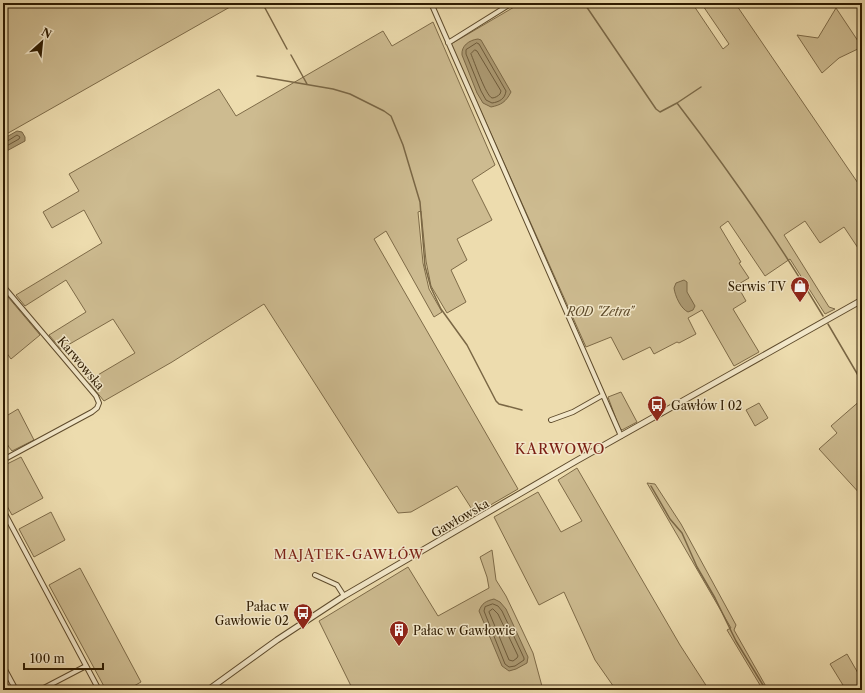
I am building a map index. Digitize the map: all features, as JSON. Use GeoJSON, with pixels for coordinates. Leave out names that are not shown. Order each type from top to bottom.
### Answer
{"type":"FeatureCollection","features":[{"type":"Feature","properties":{"kind":"street"},"geometry":{"type":"LineString","coordinates":[[430,3],[620,436]]}},
{"type":"Feature","properties":{"kind":"street"},"geometry":{"type":"LineString","coordinates":[[448,43],[512,3]]}},
{"type":"Feature","properties":{"kind":"street","name":"Karwowska"},"geometry":{"type":"LineString","coordinates":[[3,286],[96,396],[99,402],[97,408],[92,412],[3,460]]}},
{"type":"Feature","properties":{"kind":"street","name":"Gawłowska"},"geometry":{"type":"LineString","coordinates":[[208,690],[277,640],[344,596],[620,436],[862,300]]}},
{"type":"Feature","properties":{"kind":"street"},"geometry":{"type":"LineString","coordinates":[[551,420],[566,416],[603,395]]}},
{"type":"Feature","properties":{"kind":"street"},"geometry":{"type":"LineString","coordinates":[[3,510],[99,690]]}},
{"type":"Feature","properties":{"kind":"street"},"geometry":{"type":"LineString","coordinates":[[315,575],[337,585],[344,596]]}},
{"type":"Feature","properties":{"kind":"street"},"geometry":{"type":"LineString","coordinates":[[3,666],[16,690]]}},
{"type":"Feature","properties":{"kind":"street"},"geometry":{"type":"LineString","coordinates":[[40,690],[86,666]]}},
{"type":"Feature","properties":{"kind":"green space"},"geometry":{"type":"Polygon","coordinates":[[[3,3],[237,3],[3,136],[3,3]]]}},
{"type":"Feature","properties":{"kind":"green space","name":"ROD \"Zetra\""},"geometry":{"type":"Polygon","coordinates":[[[521,3],[692,3],[723,49],[729,44],[701,3],[735,3],[862,189],[862,254],[844,227],[820,243],[805,221],[784,235],[829,307],[835,309],[825,314],[790,259],[765,276],[728,221],[720,227],[741,262],[739,263],[749,278],[737,285],[746,301],[733,309],[759,352],[734,366],[702,310],[688,318],[696,334],[654,354],[650,347],[623,360],[611,337],[586,347],[451,44],[521,3]]]}},
{"type":"Feature","properties":{"kind":"green space"},"geometry":{"type":"Polygon","coordinates":[[[836,8],[862,47],[839,58],[822,73],[797,35],[818,38],[836,8]]]}},
{"type":"Feature","properties":{"kind":"green space"},"geometry":{"type":"Polygon","coordinates":[[[433,22],[495,165],[472,180],[492,220],[457,239],[467,260],[451,270],[466,302],[447,313],[431,286],[426,261],[421,211],[418,212],[423,263],[429,289],[442,312],[434,317],[386,231],[374,239],[518,489],[475,514],[457,486],[411,512],[398,513],[264,304],[172,362],[104,401],[90,384],[91,379],[135,353],[113,319],[61,349],[49,335],[86,312],[66,280],[25,306],[16,295],[102,243],[84,210],[52,228],[43,212],[79,191],[69,174],[219,89],[236,116],[383,31],[392,46],[433,22]]]}},
{"type":"Feature","properties":{"kind":"green space"},"geometry":{"type":"Polygon","coordinates":[[[3,291],[40,335],[11,359],[3,348],[3,291]]]}},
{"type":"Feature","properties":{"kind":"green space"},"geometry":{"type":"Polygon","coordinates":[[[621,392],[637,422],[622,430],[619,427],[608,397],[621,392]]]}},
{"type":"Feature","properties":{"kind":"green space"},"geometry":{"type":"Polygon","coordinates":[[[862,399],[862,496],[819,449],[837,433],[831,426],[862,399]]]}},
{"type":"Feature","properties":{"kind":"green space"},"geometry":{"type":"Polygon","coordinates":[[[759,403],[768,418],[755,426],[746,410],[759,403]]]}},
{"type":"Feature","properties":{"kind":"green space"},"geometry":{"type":"Polygon","coordinates":[[[18,409],[34,440],[12,451],[5,440],[3,432],[3,418],[18,409]]]}},
{"type":"Feature","properties":{"kind":"green space"},"geometry":{"type":"Polygon","coordinates":[[[21,457],[43,498],[12,515],[3,499],[3,466],[21,457]]]}},
{"type":"Feature","properties":{"kind":"green space"},"geometry":{"type":"Polygon","coordinates":[[[577,468],[680,645],[709,690],[616,690],[595,660],[564,592],[539,605],[494,517],[538,492],[561,532],[582,521],[558,480],[577,468]]]}},
{"type":"Feature","properties":{"kind":"green space"},"geometry":{"type":"Polygon","coordinates":[[[647,483],[655,484],[681,524],[736,625],[734,630],[768,690],[763,690],[727,630],[731,628],[647,483]]]}},
{"type":"Feature","properties":{"kind":"green space"},"geometry":{"type":"Polygon","coordinates":[[[51,512],[65,540],[34,557],[19,529],[51,512]]]}},
{"type":"Feature","properties":{"kind":"green space"},"geometry":{"type":"Polygon","coordinates":[[[492,550],[496,580],[506,596],[533,653],[543,690],[353,690],[319,621],[408,567],[438,616],[489,588],[480,557],[492,550]]]}},
{"type":"Feature","properties":{"kind":"green space"},"geometry":{"type":"Polygon","coordinates":[[[80,568],[141,682],[127,690],[106,690],[49,585],[80,568]]]}},
{"type":"Feature","properties":{"kind":"green space"},"geometry":{"type":"Polygon","coordinates":[[[847,654],[862,680],[862,690],[846,690],[830,664],[847,654]]]}},
{"type":"Feature","properties":{"kind":"water"},"geometry":{"type":"Polygon","coordinates":[[[478,39],[481,40],[511,92],[503,102],[491,107],[483,103],[477,93],[462,55],[466,44],[478,39]]]}},
{"type":"Feature","properties":{"kind":"water"},"geometry":{"type":"Polygon","coordinates":[[[17,131],[22,132],[25,137],[25,141],[3,153],[3,139],[17,131]]]}},
{"type":"Feature","properties":{"kind":"water"},"geometry":{"type":"Polygon","coordinates":[[[684,280],[687,282],[687,292],[695,306],[693,310],[688,312],[679,302],[674,288],[676,283],[684,280]]]}},
{"type":"Feature","properties":{"kind":"water"},"geometry":{"type":"Polygon","coordinates":[[[494,599],[500,602],[506,609],[528,657],[527,663],[509,671],[502,666],[479,611],[481,606],[494,599]]]}},
{"type":"Feature","properties":{"kind":"waterway"},"geometry":{"type":"LineString","coordinates":[[584,3],[656,109],[660,112],[677,103],[753,207],[823,316]]}},
{"type":"Feature","properties":{"kind":"waterway"},"geometry":{"type":"LineString","coordinates":[[265,8],[287,49]]}},
{"type":"Feature","properties":{"kind":"waterway"},"geometry":{"type":"LineString","coordinates":[[291,55],[307,84]]}},
{"type":"Feature","properties":{"kind":"waterway"},"geometry":{"type":"LineString","coordinates":[[257,76],[333,89],[350,94],[391,116],[403,145],[420,202],[425,266],[431,288],[441,309],[467,345],[496,401],[499,404],[522,410]]}},
{"type":"Feature","properties":{"kind":"waterway"},"geometry":{"type":"LineString","coordinates":[[677,103],[701,87]]}},
{"type":"Feature","properties":{"kind":"waterway"},"geometry":{"type":"LineString","coordinates":[[828,324],[862,382]]}},
{"type":"Feature","properties":{"kind":"waterway"},"geometry":{"type":"LineString","coordinates":[[651,486],[670,519],[682,533],[697,567],[715,598],[736,641],[766,690]]}},
{"type":"Feature","properties":{"kind":"place","name":"Serwis TV"},"geometry":{"type":"Point","coordinates":[800,303]}},
{"type":"Feature","properties":{"kind":"place","name":"Gawłów I 02"},"geometry":{"type":"Point","coordinates":[657,422]}},
{"type":"Feature","properties":{"kind":"place","name":"Pałac w Gawłowie 02"},"geometry":{"type":"Point","coordinates":[303,630]}},
{"type":"Feature","properties":{"kind":"place","name":"Pałac w Gawłowie"},"geometry":{"type":"Point","coordinates":[399,647]}},
{"type":"Feature","properties":{"kind":"district","name":"KARWOWO"},"geometry":{"type":"Point","coordinates":[560,449]}},
{"type":"Feature","properties":{"kind":"district","name":"MAJĄTEK-GAWŁÓW"},"geometry":{"type":"Point","coordinates":[349,554]}}]}
